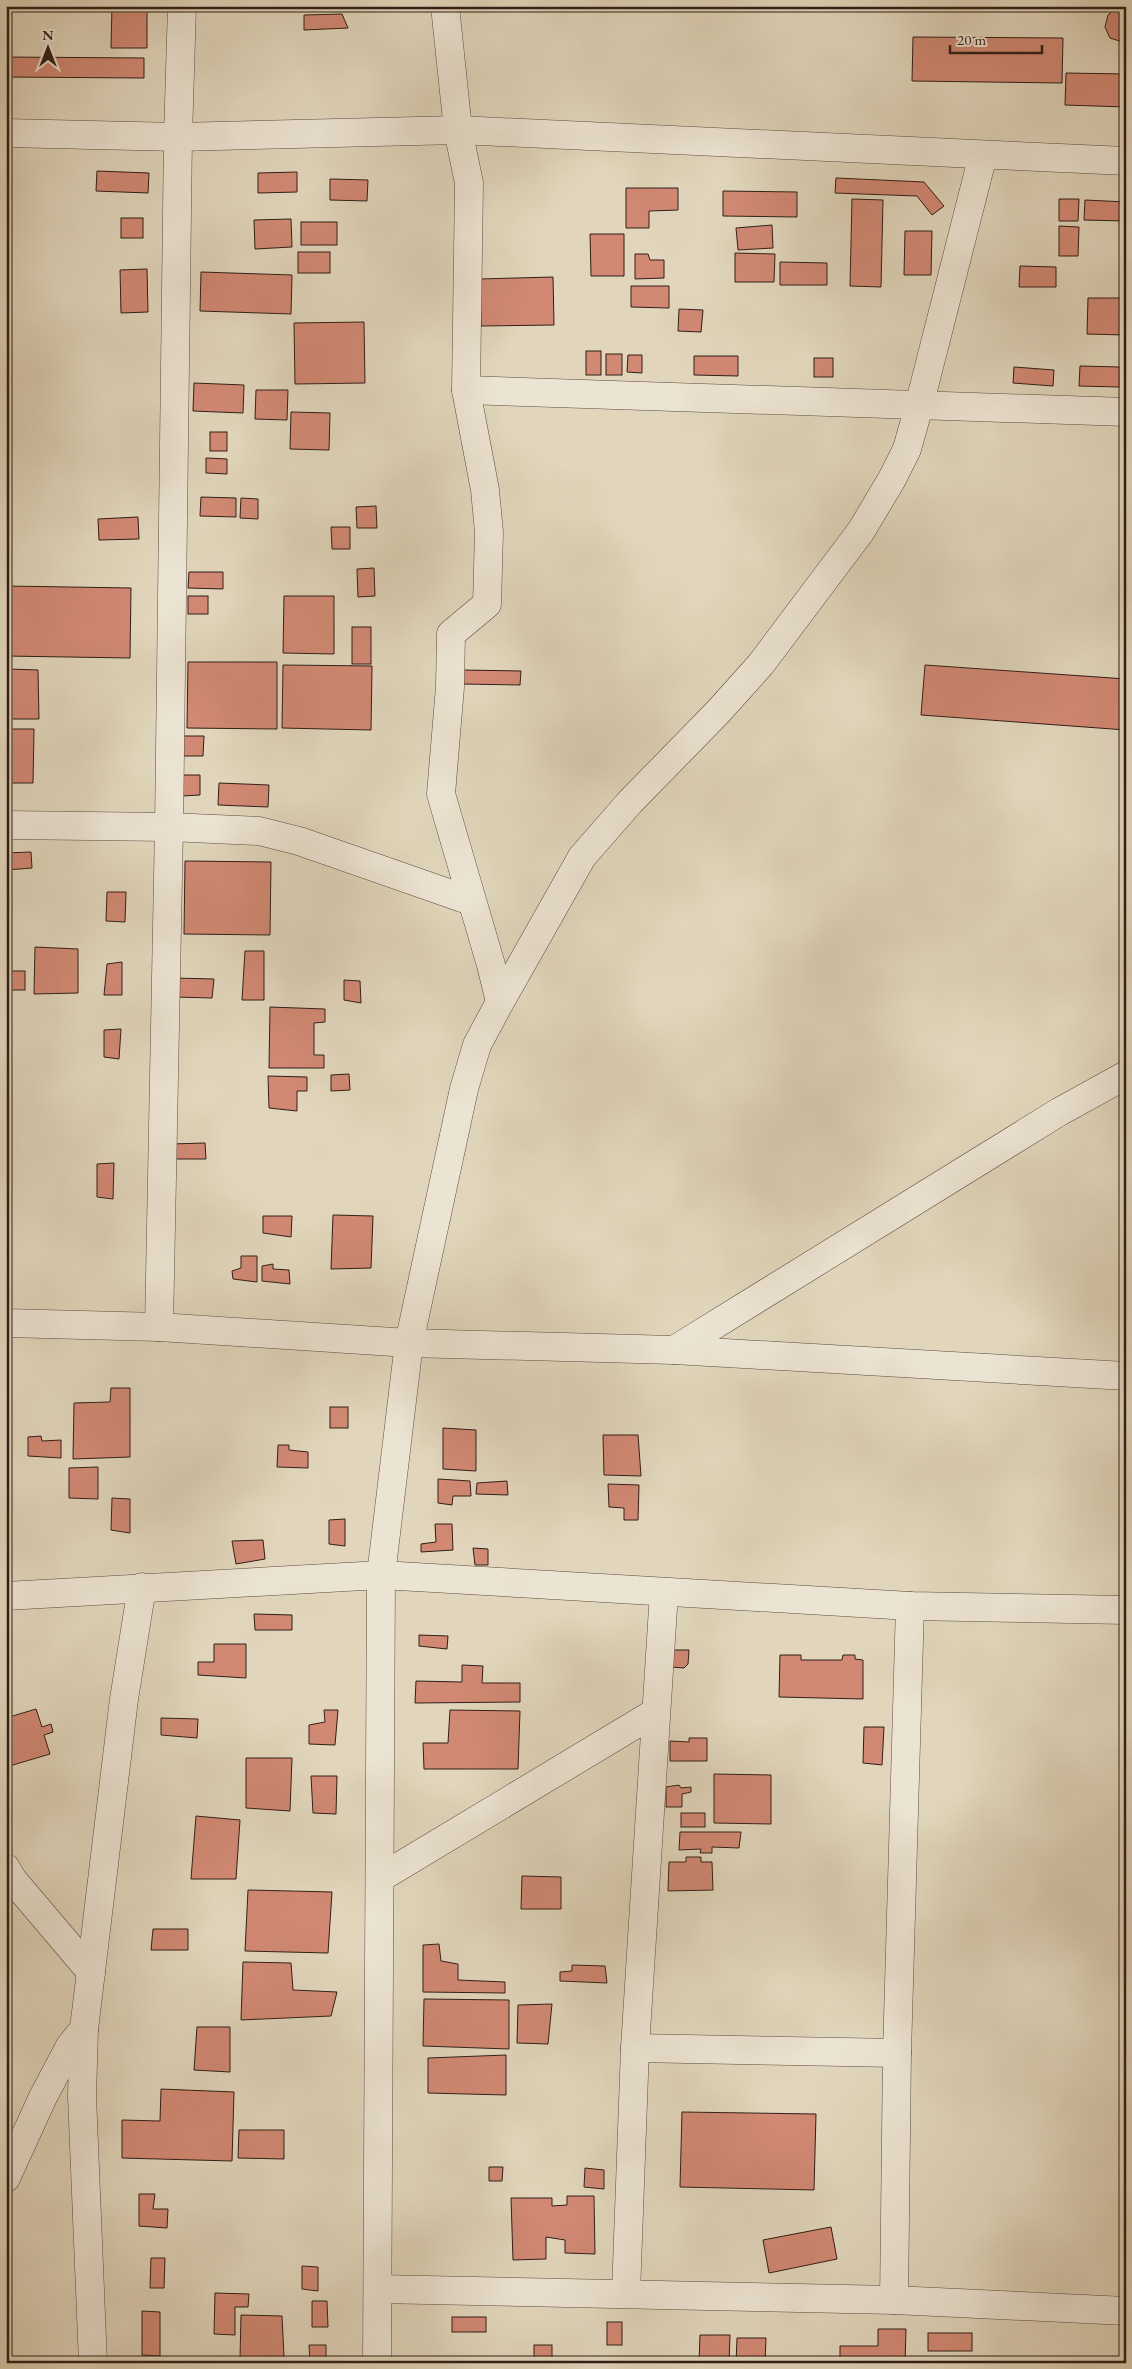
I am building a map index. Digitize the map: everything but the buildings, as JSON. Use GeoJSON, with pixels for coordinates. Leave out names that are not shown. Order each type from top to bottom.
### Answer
{"type":"FeatureCollection","features":[{"type":"Feature","properties":{"kind":"street"},"geometry":{"type":"LineString","coordinates":[[159,1327],[169,826],[178,138],[182,6]]}},
{"type":"Feature","properties":{"kind":"street"},"geometry":{"type":"LineString","coordinates":[[444,6],[458,130],[469,183],[466,390],[485,490],[489,532],[487,604],[451,634],[450,687],[441,794],[500,1002]]}},
{"type":"Feature","properties":{"kind":"street"},"geometry":{"type":"LineString","coordinates":[[6,133],[178,138],[458,130],[1126,161]]}},
{"type":"Feature","properties":{"kind":"street"},"geometry":{"type":"LineString","coordinates":[[377,2363],[381,1575],[408,1343],[464,1089],[477,1045],[582,857],[630,802],[718,712],[761,664],[861,531],[907,449],[983,155]]}},
{"type":"Feature","properties":{"kind":"street"},"geometry":{"type":"LineString","coordinates":[[466,390],[1126,412]]}},
{"type":"Feature","properties":{"kind":"street"},"geometry":{"type":"LineString","coordinates":[[6,825],[169,826],[259,831],[281,836],[471,901]]}},
{"type":"Feature","properties":{"kind":"street"},"geometry":{"type":"LineString","coordinates":[[674,1350],[1059,1112],[1126,1075]]}},
{"type":"Feature","properties":{"kind":"street"},"geometry":{"type":"LineString","coordinates":[[6,1323],[159,1327],[408,1343],[674,1350],[1126,1376]]}},
{"type":"Feature","properties":{"kind":"street"},"geometry":{"type":"LineString","coordinates":[[6,1596],[381,1575],[910,1606],[1126,1610]]}},
{"type":"Feature","properties":{"kind":"street"},"geometry":{"type":"LineString","coordinates":[[93,2363],[82,2096],[84,2030],[124,1700],[142,1587]]}},
{"type":"Feature","properties":{"kind":"street"},"geometry":{"type":"LineString","coordinates":[[626,2293],[635,2048],[664,1592]]}},
{"type":"Feature","properties":{"kind":"street"},"geometry":{"type":"LineString","coordinates":[[894,2300],[897,2054],[910,1606]]}},
{"type":"Feature","properties":{"kind":"street"},"geometry":{"type":"LineString","coordinates":[[380,1878],[656,1712]]}},
{"type":"Feature","properties":{"kind":"street"},"geometry":{"type":"LineString","coordinates":[[6,1868],[13,1880],[91,1972]]}},
{"type":"Feature","properties":{"kind":"street"},"geometry":{"type":"LineString","coordinates":[[6,2178],[43,2097],[70,2046],[84,2030]]}},
{"type":"Feature","properties":{"kind":"street"},"geometry":{"type":"LineString","coordinates":[[635,2048],[897,2054]]}},
{"type":"Feature","properties":{"kind":"street"},"geometry":{"type":"LineString","coordinates":[[378,2289],[894,2300],[1126,2311]]}}]}
